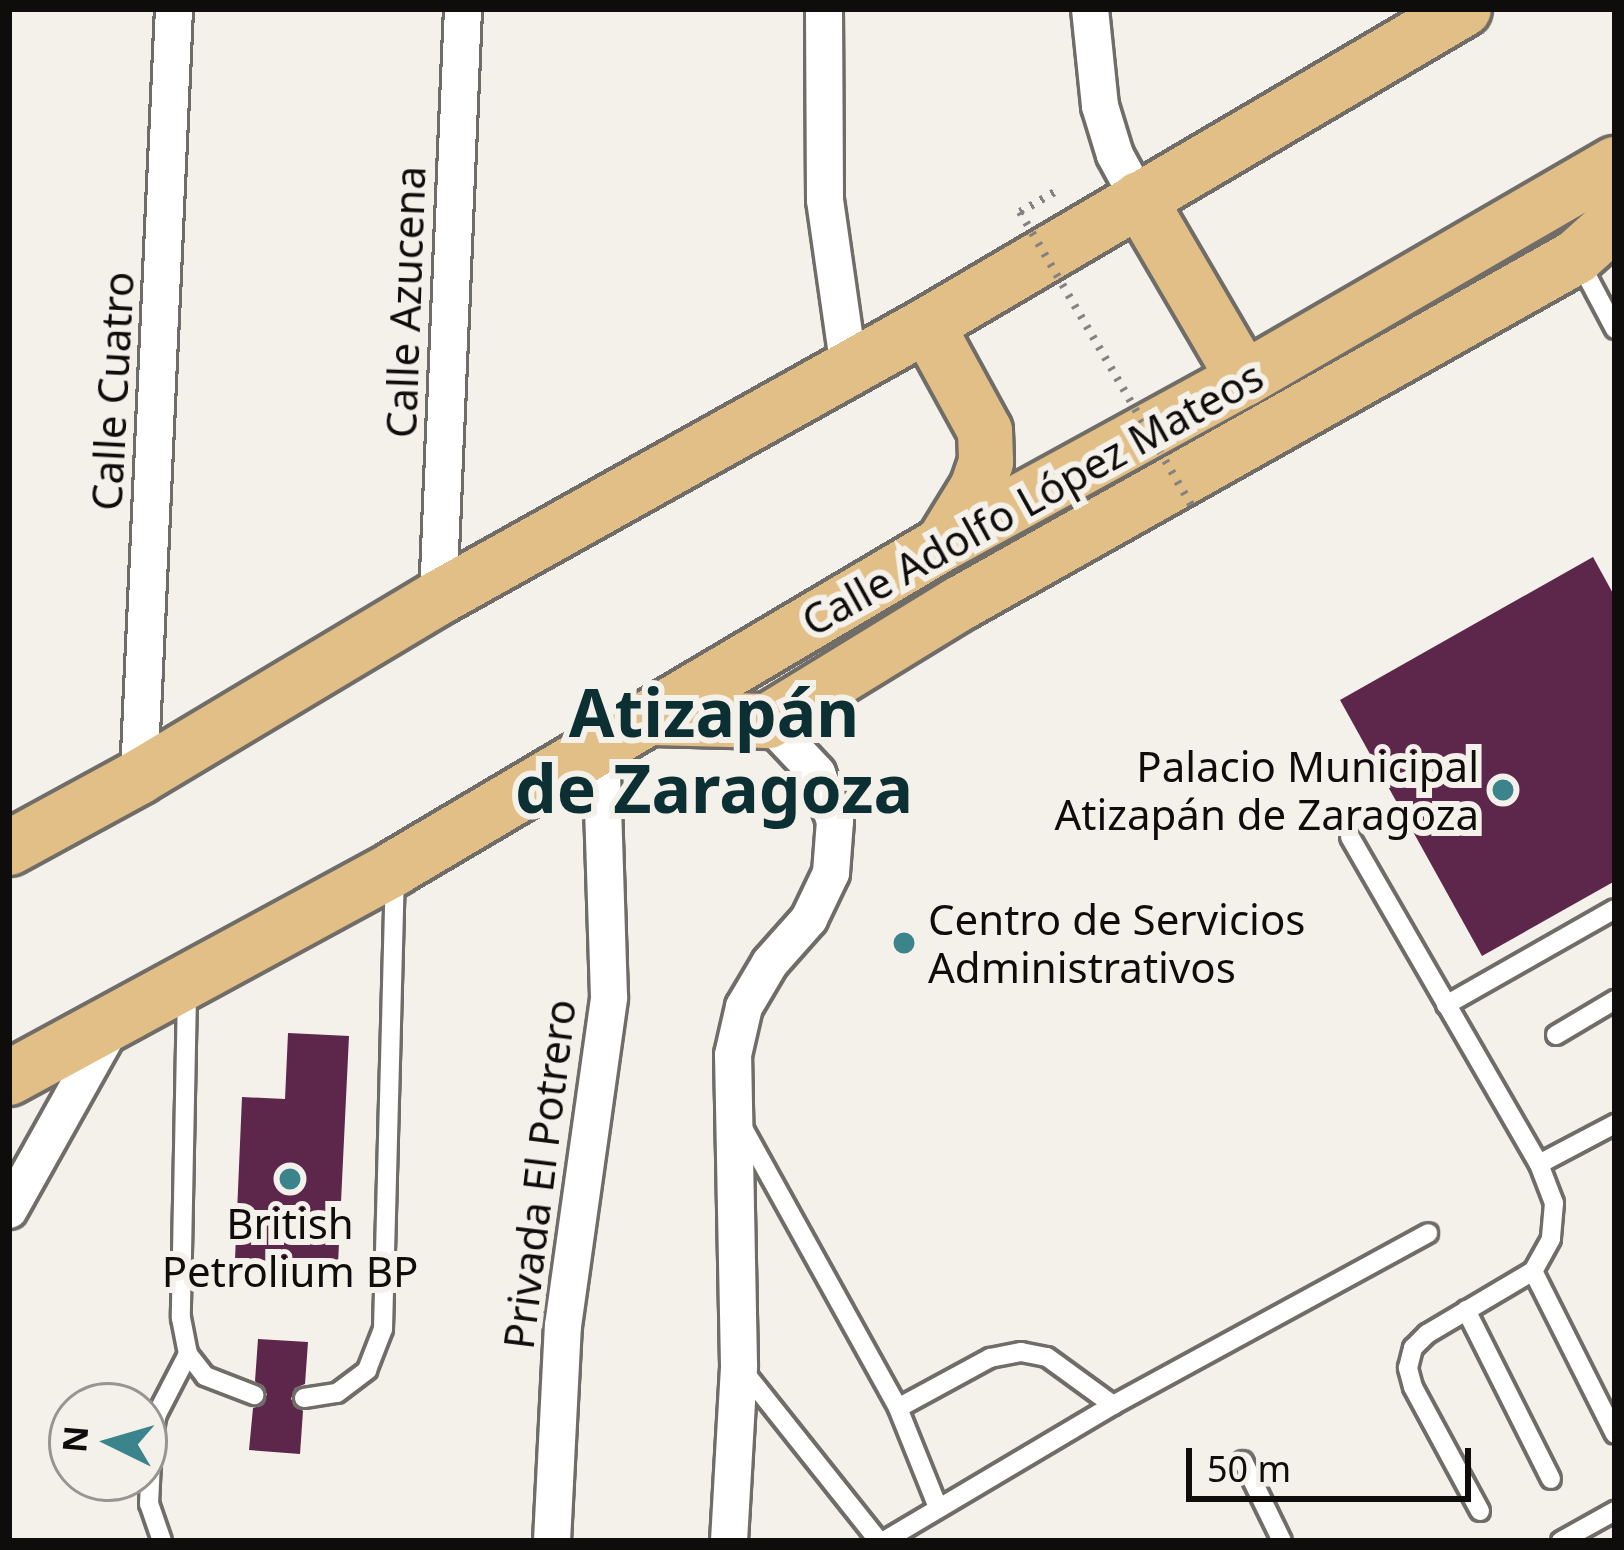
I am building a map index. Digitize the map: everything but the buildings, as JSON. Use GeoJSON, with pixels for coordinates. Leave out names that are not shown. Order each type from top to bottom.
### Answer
{"type":"FeatureCollection","features":[{"type":"Feature","properties":{"kind":"main road"},"geometry":{"type":"LineString","coordinates":[[9,848],[140,777],[438,598],[928,325],[1464,9]]}},
{"type":"Feature","properties":{"kind":"main road","name":"Calle Adolfo López Mateos"},"geometry":{"type":"LineString","coordinates":[[9,1078],[395,868],[944,542],[1244,379],[1615,164]]}},
{"type":"Feature","properties":{"kind":"main road"},"geometry":{"type":"LineString","coordinates":[[1139,199],[1244,379]]}},
{"type":"Feature","properties":{"kind":"main road"},"geometry":{"type":"LineString","coordinates":[[651,718],[768,721],[959,604],[1596,240]]}},
{"type":"Feature","properties":{"kind":"main road"},"geometry":{"type":"LineString","coordinates":[[928,325],[985,431],[986,462],[977,488],[944,542]]}},
{"type":"Feature","properties":{"kind":"main road"},"geometry":{"type":"LineString","coordinates":[[799,628],[959,604]]}},
{"type":"Feature","properties":{"kind":"street","name":"Calle Cuatro"},"geometry":{"type":"LineString","coordinates":[[140,777],[174,9]]}},
{"type":"Feature","properties":{"kind":"street","name":"Calle Azucena"},"geometry":{"type":"LineString","coordinates":[[438,598],[463,9]]}},
{"type":"Feature","properties":{"kind":"street"},"geometry":{"type":"LineString","coordinates":[[824,9],[824,200],[849,369]]}},
{"type":"Feature","properties":{"kind":"street"},"geometry":{"type":"LineString","coordinates":[[1090,9],[1100,106],[1115,155],[1139,199]]}},
{"type":"Feature","properties":{"kind":"street"},"geometry":{"type":"LineString","coordinates":[[729,1541],[739,1365],[733,1055],[745,1007],[770,963],[809,920],[831,873],[836,821],[817,773],[768,721]]}},
{"type":"Feature","properties":{"kind":"street","name":"Privada El Potrero"},"geometry":{"type":"LineString","coordinates":[[552,1541],[563,1326],[609,997],[601,746]]}},
{"type":"Feature","properties":{"kind":"street"},"geometry":{"type":"LineString","coordinates":[[9,1210],[114,1022]]}},
{"type":"Feature","properties":{"kind":"lane"},"geometry":{"type":"LineString","coordinates":[[1596,240],[1615,329]]}},
{"type":"Feature","properties":{"kind":"lane"},"geometry":{"type":"LineString","coordinates":[[1350,837],[1539,1164],[1554,1203],[1551,1239],[1533,1271],[1427,1334],[1413,1348],[1408,1368],[1413,1388],[1480,1511]]}},
{"type":"Feature","properties":{"kind":"lane"},"geometry":{"type":"LineString","coordinates":[[304,1398],[338,1393],[367,1370],[383,1329],[395,868]]}},
{"type":"Feature","properties":{"kind":"lane"},"geometry":{"type":"LineString","coordinates":[[1446,1005],[1615,909]]}},
{"type":"Feature","properties":{"kind":"lane"},"geometry":{"type":"LineString","coordinates":[[187,982],[181,1318],[188,1354],[205,1376],[254,1395]]}},
{"type":"Feature","properties":{"kind":"lane"},"geometry":{"type":"LineString","coordinates":[[1556,1035],[1615,1000]]}},
{"type":"Feature","properties":{"kind":"lane"},"geometry":{"type":"LineString","coordinates":[[732,1108],[898,1408],[937,1505]]}},
{"type":"Feature","properties":{"kind":"lane"},"geometry":{"type":"LineString","coordinates":[[1539,1164],[1615,1124]]}},
{"type":"Feature","properties":{"kind":"lane"},"geometry":{"type":"LineString","coordinates":[[739,1365],[882,1541],[1113,1405],[1428,1233]]}},
{"type":"Feature","properties":{"kind":"lane"},"geometry":{"type":"LineString","coordinates":[[1533,1271],[1615,1434]]}},
{"type":"Feature","properties":{"kind":"lane"},"geometry":{"type":"LineString","coordinates":[[1466,1310],[1551,1479]]}},
{"type":"Feature","properties":{"kind":"lane"},"geometry":{"type":"LineString","coordinates":[[898,1408],[990,1358],[1021,1352],[1047,1357],[1113,1405]]}},
{"type":"Feature","properties":{"kind":"lane"},"geometry":{"type":"LineString","coordinates":[[162,1541],[149,1504],[152,1441],[157,1414],[188,1354]]}},
{"type":"Feature","properties":{"kind":"lane"},"geometry":{"type":"LineString","coordinates":[[1243,1461],[1282,1541]]}},
{"type":"Feature","properties":{"kind":"lane"},"geometry":{"type":"LineString","coordinates":[[1561,1541],[1615,1511]]}},
{"type":"Feature","properties":{"kind":"path"},"geometry":{"type":"LineString","coordinates":[[1073,182],[1020,212],[1195,511]]}},
{"type":"Feature","properties":{"kind":"place","name":"Palacio Municipal Atizapán de Zaragoza"},"geometry":{"type":"Point","coordinates":[1503,790]}},
{"type":"Feature","properties":{"kind":"place","name":"Centro de Servicios Administrativos"},"geometry":{"type":"Point","coordinates":[904,943]}},
{"type":"Feature","properties":{"kind":"place","name":"British Petrolium BP"},"geometry":{"type":"Point","coordinates":[290,1179]}},
{"type":"Feature","properties":{"kind":"district","name":"Atizapán de Zaragoza"},"geometry":{"type":"Point","coordinates":[714,750]}}]}
